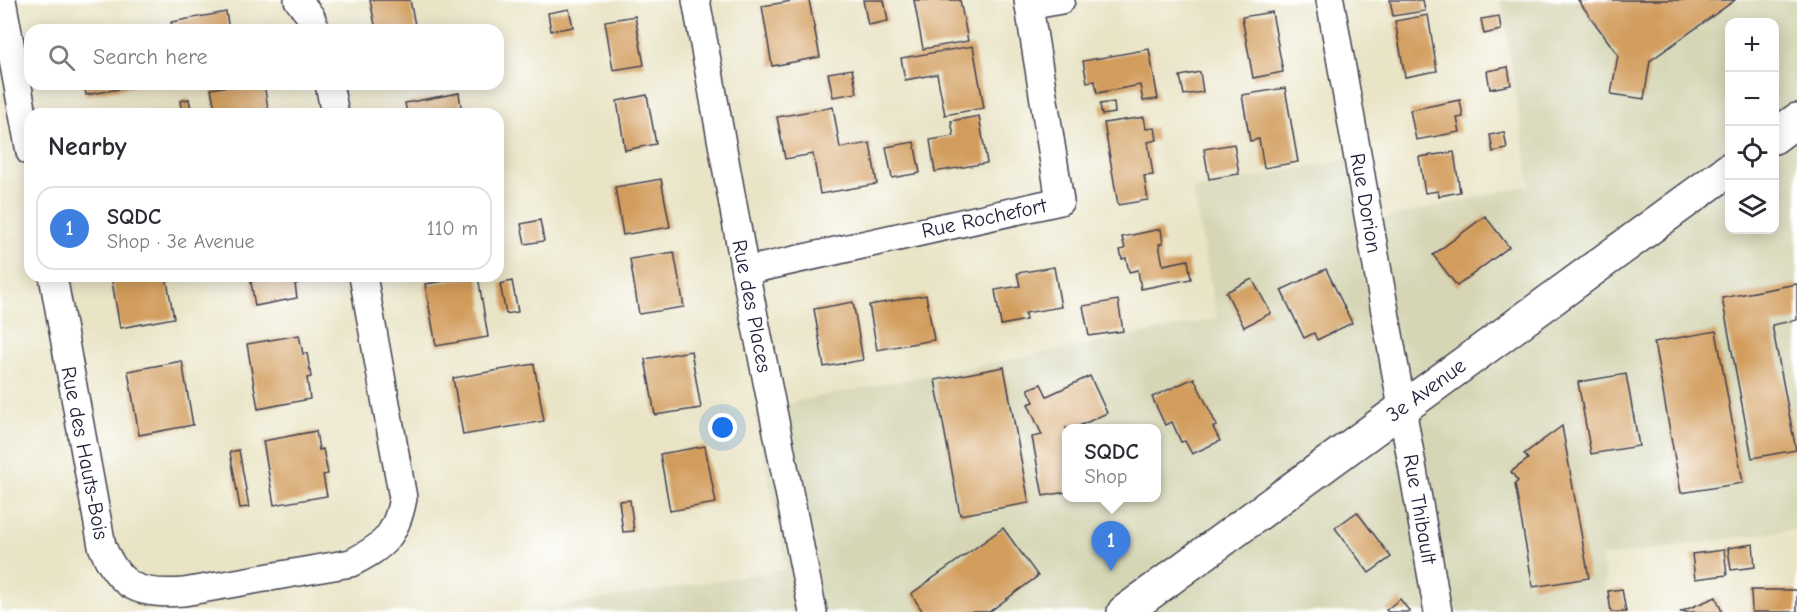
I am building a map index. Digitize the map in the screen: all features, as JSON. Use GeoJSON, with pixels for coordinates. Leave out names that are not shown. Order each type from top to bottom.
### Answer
{"type":"FeatureCollection","features":[{"type":"Feature","properties":{"kind":"main road"},"geometry":{"type":"LineString","coordinates":[[1779,133],[1797,120]]}},
{"type":"Feature","properties":{"kind":"main road","name":"3e Avenue"},"geometry":{"type":"LineString","coordinates":[[1124,612],[1402,406],[1725,173]]}},
{"type":"Feature","properties":{"kind":"street"},"geometry":{"type":"LineString","coordinates":[[2,0],[24,119]]}},
{"type":"Feature","properties":{"kind":"street"},"geometry":{"type":"LineString","coordinates":[[298,0],[314,24]]}},
{"type":"Feature","properties":{"kind":"street","name":"Rue des Places"},"geometry":{"type":"LineString","coordinates":[[696,0],[745,271],[813,612]]}},
{"type":"Feature","properties":{"kind":"street"},"geometry":{"type":"LineString","coordinates":[[1028,3],[1061,0]]}},
{"type":"Feature","properties":{"kind":"street","name":"Rue Dorion"},"geometry":{"type":"LineString","coordinates":[[1330,0],[1402,406]]}},
{"type":"Feature","properties":{"kind":"street","name":"Rue Rochefort"},"geometry":{"type":"LineString","coordinates":[[745,271],[1060,201],[1028,3]]}},
{"type":"Feature","properties":{"kind":"street"},"geometry":{"type":"LineString","coordinates":[[330,90],[334,108]]}},
{"type":"Feature","properties":{"kind":"street","name":"Rue des Hauts-Bois"},"geometry":{"type":"LineString","coordinates":[[54,282],[102,546],[119,577],[135,589],[160,594],[184,592],[351,563],[374,552],[390,537],[399,519],[403,498],[364,282]]}},
{"type":"Feature","properties":{"kind":"street","name":"Rue Thibault"},"geometry":{"type":"LineString","coordinates":[[1402,406],[1438,612]]}},
{"type":"Feature","properties":{"kind":"shaded area"},"geometry":{"type":"Polygon","coordinates":[[[1501,0],[1797,0],[1797,529],[1602,557],[1610,612],[525,612],[787,569],[755,415],[802,400],[1217,319],[1192,189],[1356,158],[1367,222],[1530,185],[1501,0]]]}},
{"type":"Feature","properties":{"kind":"building"},"geometry":{"type":"Polygon","coordinates":[[[370,0],[410,0],[415,24],[375,24],[370,0]]]}},
{"type":"Feature","properties":{"kind":"building"},"geometry":{"type":"Polygon","coordinates":[[[809,0],[820,57],[772,66],[762,6],[809,0]]]}},
{"type":"Feature","properties":{"kind":"building"},"geometry":{"type":"Polygon","coordinates":[[[863,0],[884,0],[888,21],[868,25],[863,0]]]}},
{"type":"Feature","properties":{"kind":"building"},"geometry":{"type":"Polygon","coordinates":[[[914,0],[960,0],[968,41],[923,49],[914,0]]]}},
{"type":"Feature","properties":{"kind":"building"},"geometry":{"type":"Polygon","coordinates":[[[1390,0],[1423,0],[1425,11],[1393,16],[1390,0]]]}},
{"type":"Feature","properties":{"kind":"building"},"geometry":{"type":"Polygon","coordinates":[[[1578,0],[1735,0],[1650,61],[1644,99],[1611,94],[1618,55],[1578,0]]]}},
{"type":"Feature","properties":{"kind":"building"},"geometry":{"type":"Polygon","coordinates":[[[569,9],[573,27],[551,31],[548,13],[569,9]]]}},
{"type":"Feature","properties":{"kind":"building"},"geometry":{"type":"Polygon","coordinates":[[[226,12],[228,24],[172,24],[171,22],[226,12]]]}},
{"type":"Feature","properties":{"kind":"building"},"geometry":{"type":"Polygon","coordinates":[[[1272,12],[1283,72],[1253,78],[1242,17],[1272,12]]]}},
{"type":"Feature","properties":{"kind":"building"},"geometry":{"type":"Polygon","coordinates":[[[1428,15],[1437,71],[1405,77],[1395,21],[1428,15]]]}},
{"type":"Feature","properties":{"kind":"building"},"geometry":{"type":"Polygon","coordinates":[[[635,16],[644,65],[613,70],[605,21],[635,16]]]}},
{"type":"Feature","properties":{"kind":"building"},"geometry":{"type":"Polygon","coordinates":[[[1499,16],[1501,30],[1484,34],[1481,19],[1499,16]]]}},
{"type":"Feature","properties":{"kind":"building"},"geometry":{"type":"Polygon","coordinates":[[[973,46],[984,108],[945,115],[937,74],[905,80],[901,58],[973,46]]]}},
{"type":"Feature","properties":{"kind":"building"},"geometry":{"type":"Polygon","coordinates":[[[1149,49],[1158,99],[1143,101],[1140,85],[1097,93],[1095,81],[1087,82],[1083,61],[1149,49]]]}},
{"type":"Feature","properties":{"kind":"building"},"geometry":{"type":"Polygon","coordinates":[[[1508,67],[1511,85],[1490,89],[1487,71],[1508,67]]]}},
{"type":"Feature","properties":{"kind":"building"},"geometry":{"type":"Polygon","coordinates":[[[852,69],[857,93],[833,97],[828,73],[852,69]]]}},
{"type":"Feature","properties":{"kind":"building"},"geometry":{"type":"Polygon","coordinates":[[[1200,72],[1203,92],[1184,95],[1180,76],[1200,72]]]}},
{"type":"Feature","properties":{"kind":"building"},"geometry":{"type":"Polygon","coordinates":[[[1285,88],[1298,162],[1264,168],[1259,139],[1250,141],[1242,95],[1285,88]]]}},
{"type":"Feature","properties":{"kind":"building"},"geometry":{"type":"Polygon","coordinates":[[[85,90],[114,90],[86,95],[85,90]]]}},
{"type":"Feature","properties":{"kind":"building"},"geometry":{"type":"Polygon","coordinates":[[[211,90],[265,90],[268,108],[215,108],[211,90]]]}},
{"type":"Feature","properties":{"kind":"building"},"geometry":{"type":"Polygon","coordinates":[[[459,93],[461,108],[406,108],[405,103],[459,93]]]}},
{"type":"Feature","properties":{"kind":"building"},"geometry":{"type":"Polygon","coordinates":[[[647,95],[656,144],[625,150],[617,101],[647,95]]]}},
{"type":"Feature","properties":{"kind":"building"},"geometry":{"type":"Polygon","coordinates":[[[189,99],[191,108],[181,108],[180,101],[189,99]]]}},
{"type":"Feature","properties":{"kind":"building"},"geometry":{"type":"Polygon","coordinates":[[[1460,100],[1463,117],[1457,118],[1460,132],[1416,140],[1410,110],[1460,100]]]}},
{"type":"Feature","properties":{"kind":"building"},"geometry":{"type":"Polygon","coordinates":[[[1114,102],[1115,113],[1102,115],[1100,104],[1114,102]]]}},
{"type":"Feature","properties":{"kind":"building"},"geometry":{"type":"Polygon","coordinates":[[[833,107],[840,148],[870,143],[877,184],[820,194],[813,154],[785,159],[777,117],[833,107]]]}},
{"type":"Feature","properties":{"kind":"building"},"geometry":{"type":"Polygon","coordinates":[[[979,116],[987,163],[935,172],[930,140],[954,136],[951,121],[979,116]]]}},
{"type":"Feature","properties":{"kind":"building"},"geometry":{"type":"Polygon","coordinates":[[[1144,117],[1146,129],[1155,128],[1157,140],[1148,142],[1153,175],[1144,176],[1148,200],[1118,205],[1104,123],[1144,117]]]}},
{"type":"Feature","properties":{"kind":"building"},"geometry":{"type":"Polygon","coordinates":[[[1504,132],[1507,149],[1493,152],[1490,135],[1504,132]]]}},
{"type":"Feature","properties":{"kind":"building"},"geometry":{"type":"Polygon","coordinates":[[[914,142],[920,173],[892,178],[886,147],[914,142]]]}},
{"type":"Feature","properties":{"kind":"building"},"geometry":{"type":"Polygon","coordinates":[[[1234,144],[1239,174],[1209,179],[1204,149],[1234,144]]]}},
{"type":"Feature","properties":{"kind":"building"},"geometry":{"type":"Polygon","coordinates":[[[1454,152],[1460,192],[1439,196],[1438,191],[1425,193],[1419,157],[1454,152]]]}},
{"type":"Feature","properties":{"kind":"building"},"geometry":{"type":"Polygon","coordinates":[[[661,179],[670,227],[623,235],[615,187],[661,179]]]}},
{"type":"Feature","properties":{"kind":"building"},"geometry":{"type":"Polygon","coordinates":[[[1485,216],[1509,247],[1457,286],[1433,255],[1485,216]]]}},
{"type":"Feature","properties":{"kind":"building"},"geometry":{"type":"Polygon","coordinates":[[[540,220],[544,241],[525,244],[521,224],[540,220]]]}},
{"type":"Feature","properties":{"kind":"building"},"geometry":{"type":"Polygon","coordinates":[[[1161,229],[1163,243],[1159,244],[1163,265],[1188,260],[1191,279],[1141,289],[1138,270],[1129,272],[1126,258],[1122,259],[1120,250],[1125,249],[1122,237],[1161,229]]]}},
{"type":"Feature","properties":{"kind":"building"},"geometry":{"type":"Polygon","coordinates":[[[674,252],[684,307],[639,314],[630,259],[674,252]]]}},
{"type":"Feature","properties":{"kind":"building"},"geometry":{"type":"Polygon","coordinates":[[[1054,267],[1061,307],[1025,313],[1026,320],[1001,325],[995,290],[1020,286],[1017,273],[1054,267]]]}},
{"type":"Feature","properties":{"kind":"building"},"geometry":{"type":"Polygon","coordinates":[[[1326,269],[1352,323],[1317,340],[1314,333],[1304,338],[1281,290],[1326,269]]]}},
{"type":"Feature","properties":{"kind":"building"},"geometry":{"type":"Polygon","coordinates":[[[1252,279],[1271,313],[1244,327],[1226,292],[1252,279]]]}},
{"type":"Feature","properties":{"kind":"building"},"geometry":{"type":"Polygon","coordinates":[[[512,281],[518,312],[506,314],[500,284],[512,281]]]}},
{"type":"Feature","properties":{"kind":"building"},"geometry":{"type":"Polygon","coordinates":[[[112,282],[167,282],[174,318],[120,328],[112,282]]]}},
{"type":"Feature","properties":{"kind":"building"},"geometry":{"type":"Polygon","coordinates":[[[251,282],[299,282],[295,284],[297,298],[255,306],[251,282]]]}},
{"type":"Feature","properties":{"kind":"building"},"geometry":{"type":"Polygon","coordinates":[[[479,282],[488,337],[436,346],[425,284],[479,282]]]}},
{"type":"Feature","properties":{"kind":"building"},"geometry":{"type":"Polygon","coordinates":[[[1797,284],[1797,320],[1772,325],[1796,450],[1752,458],[1722,298],[1797,284]]]}},
{"type":"Feature","properties":{"kind":"building"},"geometry":{"type":"Polygon","coordinates":[[[926,295],[934,340],[877,350],[869,305],[926,295]]]}},
{"type":"Feature","properties":{"kind":"building"},"geometry":{"type":"Polygon","coordinates":[[[1118,300],[1123,331],[1089,336],[1083,306],[1118,300]]]}},
{"type":"Feature","properties":{"kind":"building"},"geometry":{"type":"Polygon","coordinates":[[[853,302],[863,360],[824,367],[814,309],[853,302]]]}},
{"type":"Feature","properties":{"kind":"building"},"geometry":{"type":"Polygon","coordinates":[[[1716,331],[1743,483],[1681,493],[1654,342],[1716,331]]]}},
{"type":"Feature","properties":{"kind":"building"},"geometry":{"type":"Polygon","coordinates":[[[299,335],[303,354],[307,353],[311,377],[307,378],[310,399],[258,409],[247,344],[299,335]]]}},
{"type":"Feature","properties":{"kind":"building"},"geometry":{"type":"Polygon","coordinates":[[[691,351],[701,408],[655,415],[645,359],[691,351]]]}},
{"type":"Feature","properties":{"kind":"building"},"geometry":{"type":"Polygon","coordinates":[[[182,361],[193,425],[139,435],[128,371],[182,361]]]}},
{"type":"Feature","properties":{"kind":"building"},"geometry":{"type":"Polygon","coordinates":[[[534,364],[544,421],[463,435],[453,378],[534,364]]]}},
{"type":"Feature","properties":{"kind":"building"},"geometry":{"type":"Polygon","coordinates":[[[1004,367],[1029,503],[960,515],[935,380],[1004,367]]]}},
{"type":"Feature","properties":{"kind":"building"},"geometry":{"type":"Polygon","coordinates":[[[1626,374],[1639,446],[1591,454],[1578,382],[1626,374]]]}},
{"type":"Feature","properties":{"kind":"building"},"geometry":{"type":"Polygon","coordinates":[[[1090,376],[1107,413],[1084,424],[1062,424],[1062,493],[1043,496],[1032,437],[1042,435],[1028,404],[1034,402],[1028,389],[1041,384],[1047,396],[1090,376]]]}},
{"type":"Feature","properties":{"kind":"building"},"geometry":{"type":"Polygon","coordinates":[[[1194,378],[1217,426],[1213,427],[1220,441],[1192,454],[1185,441],[1181,442],[1172,422],[1165,425],[1152,397],[1194,378]]]}},
{"type":"Feature","properties":{"kind":"building"},"geometry":{"type":"Polygon","coordinates":[[[1562,426],[1589,578],[1533,587],[1515,484],[1518,481],[1511,472],[1528,459],[1524,454],[1562,426]]]}},
{"type":"Feature","properties":{"kind":"building"},"geometry":{"type":"Polygon","coordinates":[[[316,431],[319,450],[323,449],[328,474],[323,475],[327,496],[274,505],[263,441],[316,431]]]}},
{"type":"Feature","properties":{"kind":"building"},"geometry":{"type":"Polygon","coordinates":[[[705,446],[716,503],[670,511],[660,454],[705,446]]]}},
{"type":"Feature","properties":{"kind":"building"},"geometry":{"type":"Polygon","coordinates":[[[239,450],[249,507],[240,508],[230,452],[239,450]]]}},
{"type":"Feature","properties":{"kind":"building"},"geometry":{"type":"Polygon","coordinates":[[[630,500],[634,531],[623,532],[619,501],[630,500]]]}},
{"type":"Feature","properties":{"kind":"building"},"geometry":{"type":"Polygon","coordinates":[[[1357,512],[1391,557],[1369,573],[1335,528],[1357,512]]]}},
{"type":"Feature","properties":{"kind":"building"},"geometry":{"type":"Polygon","coordinates":[[[1003,528],[1038,576],[989,612],[923,612],[911,594],[1003,528]]]}},
{"type":"Feature","properties":{"kind":"building"},"geometry":{"type":"Polygon","coordinates":[[[1753,544],[1755,567],[1731,570],[1728,548],[1753,544]]]}},
{"type":"Feature","properties":{"kind":"building"},"geometry":{"type":"Polygon","coordinates":[[[1724,550],[1727,575],[1695,579],[1692,554],[1724,550]]]}},
{"type":"Feature","properties":{"kind":"building"},"geometry":{"type":"Polygon","coordinates":[[[1622,589],[1626,612],[1611,612],[1608,591],[1622,589]]]}},
{"type":"Feature","properties":{"kind":"building"},"geometry":{"type":"Polygon","coordinates":[[[1751,590],[1797,590],[1797,612],[1752,612],[1751,590]]]}},
{"type":"Feature","properties":{"kind":"building"},"geometry":{"type":"Polygon","coordinates":[[[1716,597],[1722,612],[1680,612],[1716,597]]]}},
{"type":"Feature","properties":{"kind":"building"},"geometry":{"type":"Polygon","coordinates":[[[1400,599],[1410,612],[1388,612],[1386,610],[1400,599]]]}},
{"type":"Feature","properties":{"kind":"place","name":"SQDC"},"geometry":{"type":"Point","coordinates":[1111,571]}}]}
